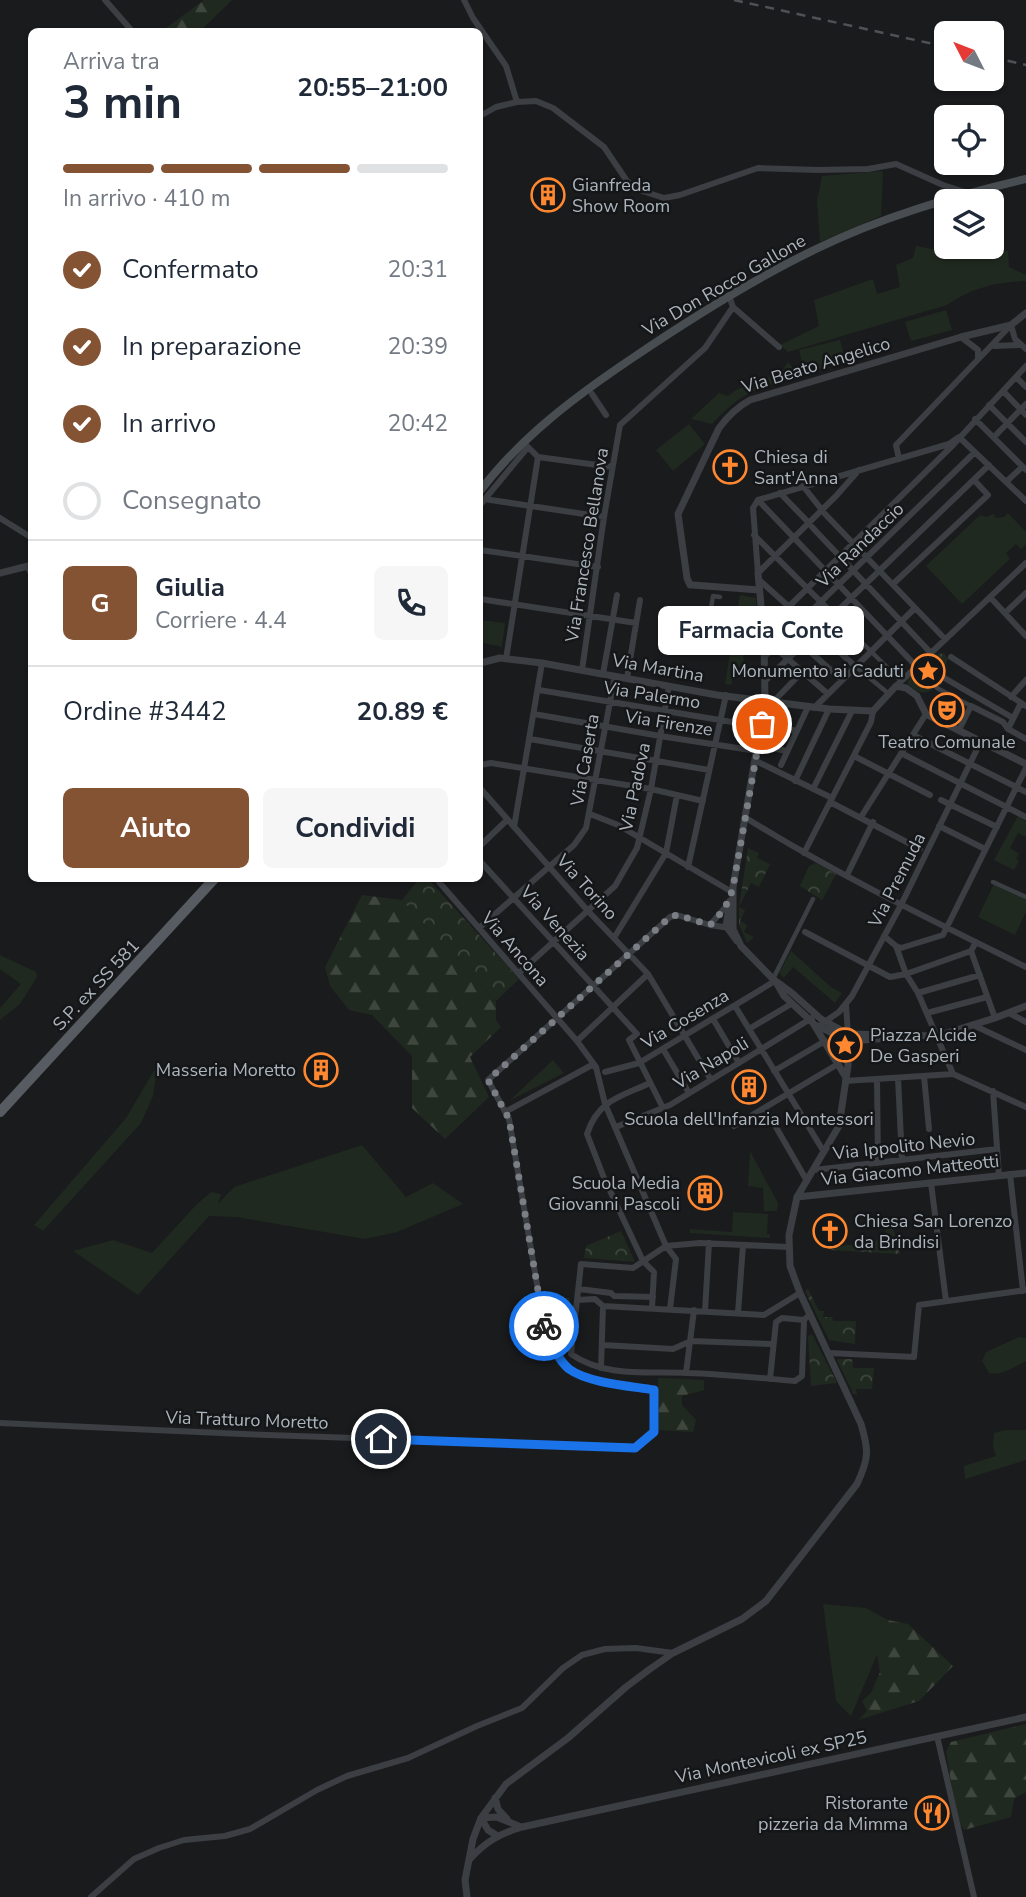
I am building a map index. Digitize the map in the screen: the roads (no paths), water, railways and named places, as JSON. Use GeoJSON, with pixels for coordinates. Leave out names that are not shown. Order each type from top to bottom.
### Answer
{"type":"FeatureCollection","features":[{"type":"Feature","properties":{"kind":"main road","name":"Via Don Rocco Gallone"},"geometry":{"type":"LineString","coordinates":[[985,189],[1026,179]]}},
{"type":"Feature","properties":{"kind":"main road","name":"Via Don Rocco Gallone"},"geometry":{"type":"LineString","coordinates":[[483,496],[558,412],[691,318],[816,249],[874,224],[934,204]]}},
{"type":"Feature","properties":{"kind":"main road","name":"S.P. ex SS 581"},"geometry":{"type":"LineString","coordinates":[[0,1112],[211,882]]}},
{"type":"Feature","properties":{"kind":"street"},"geometry":{"type":"LineString","coordinates":[[105,0],[130,28]]}},
{"type":"Feature","properties":{"kind":"street"},"geometry":{"type":"LineString","coordinates":[[464,0],[480,28]]}},
{"type":"Feature","properties":{"kind":"street"},"geometry":{"type":"LineString","coordinates":[[483,33],[506,66],[517,102]]}},
{"type":"Feature","properties":{"kind":"street"},"geometry":{"type":"LineString","coordinates":[[483,114],[496,107],[517,102],[536,102],[553,108],[604,147],[636,190],[664,198],[758,168],[868,169],[896,164],[956,189]]}},
{"type":"Feature","properties":{"kind":"street"},"geometry":{"type":"LineString","coordinates":[[729,296],[733,307],[779,347]]}},
{"type":"Feature","properties":{"kind":"street","name":"Via Francesco Bellanova"},"geometry":{"type":"LineString","coordinates":[[582,670],[620,425],[705,348],[733,307]]}},
{"type":"Feature","properties":{"kind":"street"},"geometry":{"type":"LineString","coordinates":[[899,459],[896,445],[978,357],[1026,313]]}},
{"type":"Feature","properties":{"kind":"street"},"geometry":{"type":"LineString","coordinates":[[1011,325],[1015,339],[1026,349]]}},
{"type":"Feature","properties":{"kind":"street","name":"Via Beato Angelico"},"geometry":{"type":"LineString","coordinates":[[759,590],[690,585],[678,514],[719,428],[738,407],[786,388],[1011,325]]}},
{"type":"Feature","properties":{"kind":"street"},"geometry":{"type":"LineString","coordinates":[[961,337],[978,350],[978,357]]}},
{"type":"Feature","properties":{"kind":"street"},"geometry":{"type":"LineString","coordinates":[[992,346],[1019,345]]}},
{"type":"Feature","properties":{"kind":"street"},"geometry":{"type":"LineString","coordinates":[[764,634],[774,620],[959,437],[1026,366]]}},
{"type":"Feature","properties":{"kind":"street"},"geometry":{"type":"LineString","coordinates":[[1016,377],[1026,387]]}},
{"type":"Feature","properties":{"kind":"street"},"geometry":{"type":"LineString","coordinates":[[994,437],[1024,410],[1003,391]]}},
{"type":"Feature","properties":{"kind":"street"},"geometry":{"type":"LineString","coordinates":[[592,394],[606,415]]}},
{"type":"Feature","properties":{"kind":"street"},"geometry":{"type":"LineString","coordinates":[[989,405],[1026,442]]}},
{"type":"Feature","properties":{"kind":"street"},"geometry":{"type":"LineString","coordinates":[[975,419],[1024,468],[1006,482]]}},
{"type":"Feature","properties":{"kind":"street"},"geometry":{"type":"LineString","coordinates":[[729,928],[758,748],[770,701],[766,680],[753,508],[757,501],[780,493],[949,444],[959,437]]}},
{"type":"Feature","properties":{"kind":"street"},"geometry":{"type":"LineString","coordinates":[[959,437],[1026,501]]}},
{"type":"Feature","properties":{"kind":"street"},"geometry":{"type":"LineString","coordinates":[[526,445],[538,457],[612,467]]}},
{"type":"Feature","properties":{"kind":"street","name":"Via Randaccio"},"geometry":{"type":"LineString","coordinates":[[764,657],[975,452]]}},
{"type":"Feature","properties":{"kind":"street"},"geometry":{"type":"LineString","coordinates":[[506,659],[538,457]]}},
{"type":"Feature","properties":{"kind":"street"},"geometry":{"type":"LineString","coordinates":[[766,680],[989,465]]}},
{"type":"Feature","properties":{"kind":"street"},"geometry":{"type":"LineString","coordinates":[[758,576],[776,555],[824,512],[859,470]]}},
{"type":"Feature","properties":{"kind":"street"},"geometry":{"type":"LineString","coordinates":[[893,584],[988,495],[974,480]]}},
{"type":"Feature","properties":{"kind":"street"},"geometry":{"type":"LineString","coordinates":[[803,486],[824,512],[945,639]]}},
{"type":"Feature","properties":{"kind":"street"},"geometry":{"type":"LineString","coordinates":[[780,493],[930,652]]}},
{"type":"Feature","properties":{"kind":"street"},"geometry":{"type":"LineString","coordinates":[[483,498],[604,517]]}},
{"type":"Feature","properties":{"kind":"street"},"geometry":{"type":"LineString","coordinates":[[757,501],[916,666],[1013,718]]}},
{"type":"Feature","properties":{"kind":"street"},"geometry":{"type":"LineString","coordinates":[[0,517],[28,535]]}},
{"type":"Feature","properties":{"kind":"street"},"geometry":{"type":"LineString","coordinates":[[754,534],[870,651],[898,683],[916,696],[926,714],[1026,766],[943,935],[901,948],[884,936]]}},
{"type":"Feature","properties":{"kind":"street"},"geometry":{"type":"LineString","coordinates":[[483,550],[598,567]]}},
{"type":"Feature","properties":{"kind":"street"},"geometry":{"type":"LineString","coordinates":[[804,853],[871,722],[873,711],[930,652],[1026,563]]}},
{"type":"Feature","properties":{"kind":"street"},"geometry":{"type":"LineString","coordinates":[[0,573],[28,566]]}},
{"type":"Feature","properties":{"kind":"street"},"geometry":{"type":"LineString","coordinates":[[758,576],[803,620],[888,694]]}},
{"type":"Feature","properties":{"kind":"street"},"geometry":{"type":"LineString","coordinates":[[1005,613],[1026,593]]}},
{"type":"Feature","properties":{"kind":"street"},"geometry":{"type":"LineString","coordinates":[[603,674],[617,595]]}},
{"type":"Feature","properties":{"kind":"street"},"geometry":{"type":"LineString","coordinates":[[711,608],[713,596],[720,597]]}},
{"type":"Feature","properties":{"kind":"street"},"geometry":{"type":"LineString","coordinates":[[990,597],[1026,636]]}},
{"type":"Feature","properties":{"kind":"street"},"geometry":{"type":"LineString","coordinates":[[483,599],[636,623]]}},
{"type":"Feature","properties":{"kind":"street"},"geometry":{"type":"LineString","coordinates":[[627,678],[640,600]]}},
{"type":"Feature","properties":{"kind":"street"},"geometry":{"type":"LineString","coordinates":[[781,765],[811,707],[828,694],[915,608]]}},
{"type":"Feature","properties":{"kind":"street"},"geometry":{"type":"LineString","coordinates":[[774,620],[841,679]]}},
{"type":"Feature","properties":{"kind":"street"},"geometry":{"type":"LineString","coordinates":[[1019,628],[1026,622]]}},
{"type":"Feature","properties":{"kind":"street"},"geometry":{"type":"LineString","coordinates":[[764,634],[775,648],[828,694]]}},
{"type":"Feature","properties":{"kind":"street"},"geometry":{"type":"LineString","coordinates":[[951,657],[1024,705],[1008,729]]}},
{"type":"Feature","properties":{"kind":"street","name":"Via Martina"},"geometry":{"type":"LineString","coordinates":[[483,663],[506,659],[542,663],[726,695],[829,709],[873,711]]}},
{"type":"Feature","properties":{"kind":"street"},"geometry":{"type":"LineString","coordinates":[[514,828],[542,663]]}},
{"type":"Feature","properties":{"kind":"street"},"geometry":{"type":"LineString","coordinates":[[770,701],[802,672]]}},
{"type":"Feature","properties":{"kind":"street","name":"Via Caserta"},"geometry":{"type":"LineString","coordinates":[[479,928],[574,845],[586,828],[615,676]]}},
{"type":"Feature","properties":{"kind":"street"},"geometry":{"type":"LineString","coordinates":[[1010,697],[1026,681]]}},
{"type":"Feature","properties":{"kind":"street","name":"Via Padova"},"geometry":{"type":"LineString","coordinates":[[519,973],[615,886],[636,848],[651,789],[669,686]]}},
{"type":"Feature","properties":{"kind":"street"},"geometry":{"type":"LineString","coordinates":[[937,688],[1003,722],[1008,729],[1026,739]]}},
{"type":"Feature","properties":{"kind":"street","name":"Via Palermo"},"geometry":{"type":"LineString","coordinates":[[539,690],[797,731]]}},
{"type":"Feature","properties":{"kind":"street"},"geometry":{"type":"LineString","coordinates":[[688,867],[726,695]]}},
{"type":"Feature","properties":{"kind":"street"},"geometry":{"type":"LineString","coordinates":[[959,730],[971,706]]}},
{"type":"Feature","properties":{"kind":"street"},"geometry":{"type":"LineString","coordinates":[[795,781],[829,709]]}},
{"type":"Feature","properties":{"kind":"street"},"geometry":{"type":"LineString","coordinates":[[813,789],[852,710]]}},
{"type":"Feature","properties":{"kind":"street","name":"Via Firenze"},"geometry":{"type":"LineString","coordinates":[[534,713],[660,736],[787,751]]}},
{"type":"Feature","properties":{"kind":"street"},"geometry":{"type":"LineString","coordinates":[[861,817],[926,714]]}},
{"type":"Feature","properties":{"kind":"street"},"geometry":{"type":"LineString","coordinates":[[913,735],[1026,792]]}},
{"type":"Feature","properties":{"kind":"street"},"geometry":{"type":"LineString","coordinates":[[530,739],[709,770]]}},
{"type":"Feature","properties":{"kind":"street","name":"Via Premuda"},"geometry":{"type":"LineString","coordinates":[[817,1021],[846,1005],[901,905],[981,741]]}},
{"type":"Feature","properties":{"kind":"street"},"geometry":{"type":"LineString","coordinates":[[901,753],[1026,817]]}},
{"type":"Feature","properties":{"kind":"street"},"geometry":{"type":"LineString","coordinates":[[854,755],[930,794]]}},
{"type":"Feature","properties":{"kind":"street"},"geometry":{"type":"LineString","coordinates":[[756,761],[813,789],[920,849]]}},
{"type":"Feature","properties":{"kind":"street"},"geometry":{"type":"LineString","coordinates":[[483,764],[491,763],[651,789],[703,801]]}},
{"type":"Feature","properties":{"kind":"street","name":"Via Torino"},"geometry":{"type":"LineString","coordinates":[[483,792],[648,974],[711,1080]]}},
{"type":"Feature","properties":{"kind":"street"},"geometry":{"type":"LineString","coordinates":[[614,938],[666,853],[677,795]]}},
{"type":"Feature","properties":{"kind":"street"},"geometry":{"type":"LineString","coordinates":[[941,800],[996,827]]}},
{"type":"Feature","properties":{"kind":"street"},"geometry":{"type":"LineString","coordinates":[[590,814],[618,825],[688,867],[733,890]]}},
{"type":"Feature","properties":{"kind":"street"},"geometry":{"type":"LineString","coordinates":[[746,818],[804,853],[901,905],[1026,967]]}},
{"type":"Feature","properties":{"kind":"street"},"geometry":{"type":"LineString","coordinates":[[483,843],[507,820]]}},
{"type":"Feature","properties":{"kind":"street"},"geometry":{"type":"LineString","coordinates":[[847,875],[873,822]]}},
{"type":"Feature","properties":{"kind":"street"},"geometry":{"type":"LineString","coordinates":[[939,826],[985,849]]}},
{"type":"Feature","properties":{"kind":"street","name":"Via Venezia"},"geometry":{"type":"LineString","coordinates":[[483,864],[637,1034],[629,1040],[663,1108]]}},
{"type":"Feature","properties":{"kind":"street"},"geometry":{"type":"LineString","coordinates":[[993,881],[1026,897]]}},
{"type":"Feature","properties":{"kind":"street","name":"Via Ancona"},"geometry":{"type":"LineString","coordinates":[[443,882],[596,1067]]}},
{"type":"Feature","properties":{"kind":"street"},"geometry":{"type":"LineString","coordinates":[[713,926],[729,902],[733,890]]}},
{"type":"Feature","properties":{"kind":"street"},"geometry":{"type":"LineString","coordinates":[[774,980],[813,899]]}},
{"type":"Feature","properties":{"kind":"street"},"geometry":{"type":"LineString","coordinates":[[729,902],[729,928],[741,946],[817,1021],[845,1079]]}},
{"type":"Feature","properties":{"kind":"street"},"geometry":{"type":"LineString","coordinates":[[624,1372],[624,1384],[585,1377],[568,1368],[550,1342],[544,1326],[509,1119],[488,1080],[670,917],[677,915],[729,928]]}},
{"type":"Feature","properties":{"kind":"street"},"geometry":{"type":"LineString","coordinates":[[805,932],[890,977],[971,951],[976,943]]}},
{"type":"Feature","properties":{"kind":"street"},"geometry":{"type":"LineString","coordinates":[[896,946],[906,974],[918,993],[953,1074]]}},
{"type":"Feature","properties":{"kind":"street"},"geometry":{"type":"LineString","coordinates":[[971,951],[995,1018]]}},
{"type":"Feature","properties":{"kind":"street"},"geometry":{"type":"LineString","coordinates":[[577,1041],[648,974]]}},
{"type":"Feature","properties":{"kind":"street"},"geometry":{"type":"LineString","coordinates":[[918,993],[980,975]]}},
{"type":"Feature","properties":{"kind":"street"},"geometry":{"type":"LineString","coordinates":[[774,980],[791,1003],[846,1037],[874,1033],[937,1036],[1026,1006]]}},
{"type":"Feature","properties":{"kind":"street","name":"Via Cosenza"},"geometry":{"type":"LineString","coordinates":[[605,1072],[639,1063],[774,980]]}},
{"type":"Feature","properties":{"kind":"street"},"geometry":{"type":"LineString","coordinates":[[927,1013],[987,997]]}},
{"type":"Feature","properties":{"kind":"street"},"geometry":{"type":"LineString","coordinates":[[749,1029],[791,1003]]}},
{"type":"Feature","properties":{"kind":"street"},"geometry":{"type":"LineString","coordinates":[[467,1897],[465,1880],[473,1839],[481,1818],[506,1784],[568,1738],[626,1687],[673,1653],[742,1619],[766,1601],[857,1484],[866,1464],[867,1444],[860,1424],[829,1353],[807,1317],[790,1266],[789,1247],[797,1198],[839,1126],[848,1066],[846,1005]]}},
{"type":"Feature","properties":{"kind":"street"},"geometry":{"type":"LineString","coordinates":[[735,1006],[824,1152]]}},
{"type":"Feature","properties":{"kind":"street"},"geometry":{"type":"LineString","coordinates":[[1009,1013],[1026,1022]]}},
{"type":"Feature","properties":{"kind":"street"},"geometry":{"type":"LineString","coordinates":[[713,1018],[739,1063]]}},
{"type":"Feature","properties":{"kind":"street","name":"Via Napoli"},"geometry":{"type":"LineString","coordinates":[[616,1127],[663,1108],[761,1050],[817,1021]]}},
{"type":"Feature","properties":{"kind":"street"},"geometry":{"type":"LineString","coordinates":[[973,1025],[1026,1050]]}},
{"type":"Feature","properties":{"kind":"street"},"geometry":{"type":"LineString","coordinates":[[734,1126],[789,1095],[837,1062],[846,1037]]}},
{"type":"Feature","properties":{"kind":"street"},"geometry":{"type":"LineString","coordinates":[[774,1071],[825,1041]]}},
{"type":"Feature","properties":{"kind":"street"},"geometry":{"type":"LineString","coordinates":[[663,1049],[689,1093]]}},
{"type":"Feature","properties":{"kind":"street"},"geometry":{"type":"LineString","coordinates":[[505,1112],[592,1065],[605,1072],[601,1080]]}},
{"type":"Feature","properties":{"kind":"street"},"geometry":{"type":"LineString","coordinates":[[596,1067],[605,1104],[666,1247],[676,1259],[670,1309]]}},
{"type":"Feature","properties":{"kind":"street"},"geometry":{"type":"LineString","coordinates":[[845,1079],[953,1074],[1026,1107]]}},
{"type":"Feature","properties":{"kind":"street"},"geometry":{"type":"LineString","coordinates":[[924,1076],[929,1129]]}},
{"type":"Feature","properties":{"kind":"street"},"geometry":{"type":"LineString","coordinates":[[898,1078],[902,1160]]}},
{"type":"Feature","properties":{"kind":"street"},"geometry":{"type":"LineString","coordinates":[[877,1079],[878,1163]]}},
{"type":"Feature","properties":{"kind":"street"},"geometry":{"type":"LineString","coordinates":[[650,1083],[605,1104],[592,1118],[587,1134],[643,1262],[654,1272],[652,1308]]}},
{"type":"Feature","properties":{"kind":"street"},"geometry":{"type":"LineString","coordinates":[[993,1091],[999,1176]]}},
{"type":"Feature","properties":{"kind":"street"},"geometry":{"type":"LineString","coordinates":[[765,1108],[807,1181]]}},
{"type":"Feature","properties":{"kind":"street","name":"Via Ippolito Nevio"},"geometry":{"type":"LineString","coordinates":[[814,1170],[997,1149]]}},
{"type":"Feature","properties":{"kind":"street","name":"Via Giacomo Matteotti"},"geometry":{"type":"LineString","coordinates":[[797,1198],[1026,1173]]}},
{"type":"Feature","properties":{"kind":"street"},"geometry":{"type":"LineString","coordinates":[[829,1353],[914,1357],[919,1305],[1025,1290],[1010,1174]]}},
{"type":"Feature","properties":{"kind":"street"},"geometry":{"type":"LineString","coordinates":[[931,1183],[946,1301]]}},
{"type":"Feature","properties":{"kind":"street"},"geometry":{"type":"LineString","coordinates":[[705,1311],[709,1243]]}},
{"type":"Feature","properties":{"kind":"street"},"geometry":{"type":"LineString","coordinates":[[789,1247],[709,1243],[666,1247],[633,1268],[582,1264],[571,1354],[600,1368],[624,1372],[686,1373],[794,1381],[802,1376],[807,1317]]}},
{"type":"Feature","properties":{"kind":"street"},"geometry":{"type":"LineString","coordinates":[[738,1313],[743,1245]]}},
{"type":"Feature","properties":{"kind":"street"},"geometry":{"type":"LineString","coordinates":[[579,1289],[611,1293],[614,1296],[653,1297]]}},
{"type":"Feature","properties":{"kind":"street"},"geometry":{"type":"LineString","coordinates":[[577,1300],[595,1299],[603,1306],[768,1314],[800,1293]]}},
{"type":"Feature","properties":{"kind":"street"},"geometry":{"type":"LineString","coordinates":[[600,1368],[603,1306]]}},
{"type":"Feature","properties":{"kind":"street"},"geometry":{"type":"LineString","coordinates":[[686,1373],[694,1310]]}},
{"type":"Feature","properties":{"kind":"street"},"geometry":{"type":"LineString","coordinates":[[770,1379],[776,1322],[782,1318],[807,1317]]}},
{"type":"Feature","properties":{"kind":"street"},"geometry":{"type":"LineString","coordinates":[[603,1345],[673,1349],[691,1340],[772,1344]]}},
{"type":"Feature","properties":{"kind":"street","name":"Via Tratturo Moretto"},"geometry":{"type":"LineString","coordinates":[[0,1423],[635,1448],[654,1432],[654,1390],[624,1384]]}},
{"type":"Feature","properties":{"kind":"street"},"geometry":{"type":"LineString","coordinates":[[91,1897],[134,1859],[159,1848],[184,1840],[225,1836],[250,1829],[347,1776],[408,1758],[522,1708],[563,1668],[582,1655],[605,1649],[636,1648],[673,1653]]}},
{"type":"Feature","properties":{"kind":"street","name":"Via Montevicoli ex SP25"},"geometry":{"type":"LineString","coordinates":[[496,1835],[522,1827],[1026,1717]]}},
{"type":"Feature","properties":{"kind":"street"},"geometry":{"type":"LineString","coordinates":[[937,1736],[974,1897]]}},
{"type":"Feature","properties":{"kind":"street"},"geometry":{"type":"LineString","coordinates":[[495,1798],[498,1809],[509,1823]]}},
{"type":"Feature","properties":{"kind":"street"},"geometry":{"type":"LineString","coordinates":[[481,1818],[497,1817],[522,1827]]}},
{"type":"Feature","properties":{"kind":"street"},"geometry":{"type":"LineString","coordinates":[[467,1862],[482,1845],[496,1835],[481,1818]]}},
{"type":"Feature","properties":{"kind":"railway"},"geometry":{"type":"LineString","coordinates":[[734,0],[934,44]]}},
{"type":"Feature","properties":{"kind":"railway"},"geometry":{"type":"LineString","coordinates":[[1004,60],[1026,65]]}},
{"type":"Feature","properties":{"kind":"place","name":"Gianfreda Show Room"},"geometry":{"type":"Point","coordinates":[548,195]}},
{"type":"Feature","properties":{"kind":"place","name":"Chiesa di Sant'Anna"},"geometry":{"type":"Point","coordinates":[730,467]}},
{"type":"Feature","properties":{"kind":"place","name":"Monumento ai Caduti"},"geometry":{"type":"Point","coordinates":[928,671]}},
{"type":"Feature","properties":{"kind":"place","name":"Teatro Comunale"},"geometry":{"type":"Point","coordinates":[947,710]}},
{"type":"Feature","properties":{"kind":"place","name":"Farmacia Conte"},"geometry":{"type":"Point","coordinates":[762,724]}},
{"type":"Feature","properties":{"kind":"place","name":"Piazza Alcide De Gasperi"},"geometry":{"type":"Point","coordinates":[845,1045]}},
{"type":"Feature","properties":{"kind":"place","name":"Masseria Moretto"},"geometry":{"type":"Point","coordinates":[321,1070]}},
{"type":"Feature","properties":{"kind":"place","name":"Scuola dell'Infanzia Montessori"},"geometry":{"type":"Point","coordinates":[749,1087]}},
{"type":"Feature","properties":{"kind":"place","name":"Scuola Media Giovanni Pascoli"},"geometry":{"type":"Point","coordinates":[705,1193]}},
{"type":"Feature","properties":{"kind":"place","name":"Chiesa San Lorenzo da Brindisi"},"geometry":{"type":"Point","coordinates":[830,1231]}},
{"type":"Feature","properties":{"kind":"place","name":"Ristorante pizzeria da Mimma"},"geometry":{"type":"Point","coordinates":[932,1813]}}]}
